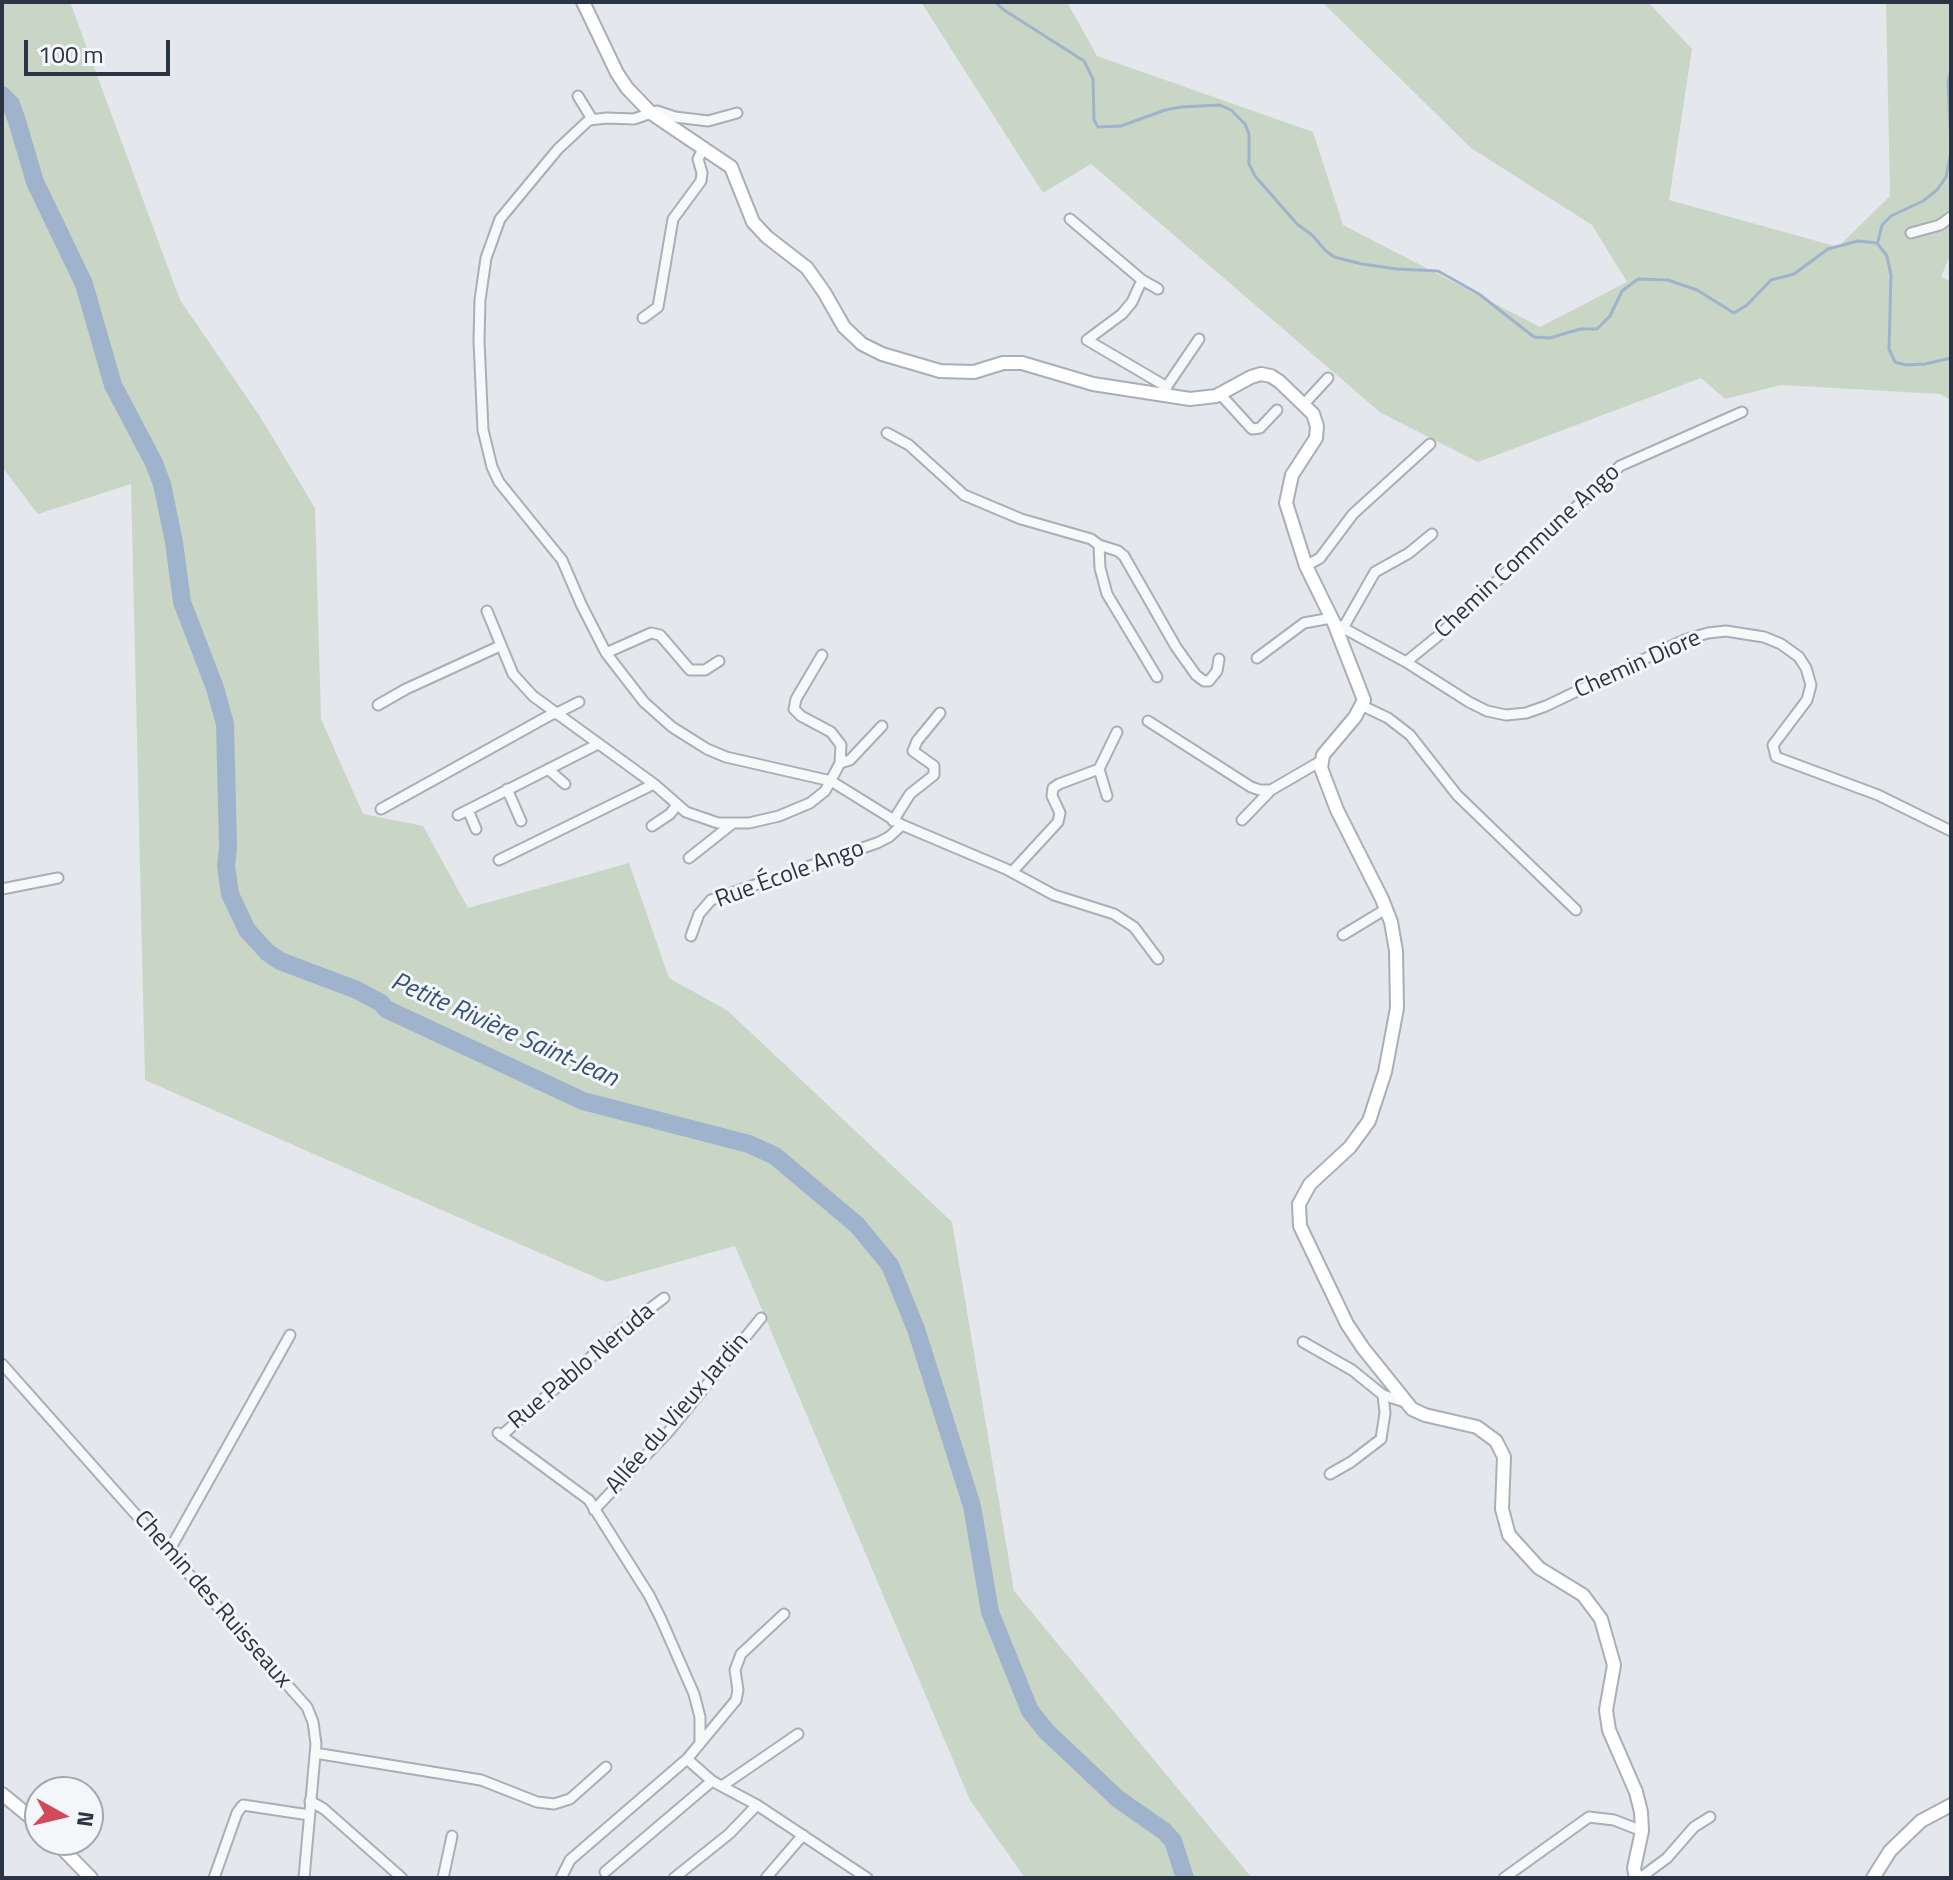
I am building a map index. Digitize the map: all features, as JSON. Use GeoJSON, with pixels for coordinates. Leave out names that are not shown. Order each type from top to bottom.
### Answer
{"type":"FeatureCollection","features":[{"type":"Feature","properties":{"kind":"street"},"geometry":{"type":"LineString","coordinates":[[583,2],[617,73],[651,113],[731,167],[753,222],[807,268],[844,327],[872,350],[940,371],[974,372],[1003,363],[1022,363],[1093,384],[1164,391],[1190,399],[1220,394],[1261,374],[1280,382],[1313,414],[1317,432],[1310,450],[1292,475],[1286,503],[1306,566],[1336,623],[1360,685],[1363,706],[1329,746],[1321,761],[1271,790],[1242,820]]}},
{"type":"Feature","properties":{"kind":"street"},"geometry":{"type":"LineString","coordinates":[[578,96],[592,119],[634,119],[657,111],[675,117],[708,121],[737,113]]}},
{"type":"Feature","properties":{"kind":"street","name":"Rue École Ango"},"geometry":{"type":"LineString","coordinates":[[592,119],[575,131],[500,219],[486,258],[480,300],[479,341],[483,430],[492,467],[510,497],[562,560],[606,653],[657,717],[707,749],[748,764],[798,771],[831,781],[898,823],[1012,872],[1054,895],[1126,921],[1146,941],[1158,959]]}},
{"type":"Feature","properties":{"kind":"street"},"geometry":{"type":"LineString","coordinates":[[643,318],[663,309],[673,219],[701,181],[698,159],[703,149]]}},
{"type":"Feature","properties":{"kind":"street"},"geometry":{"type":"LineString","coordinates":[[1911,233],[1940,225],[1951,217]]}},
{"type":"Feature","properties":{"kind":"street"},"geometry":{"type":"LineString","coordinates":[[1070,219],[1142,280],[1158,289]]}},
{"type":"Feature","properties":{"kind":"street"},"geometry":{"type":"LineString","coordinates":[[1142,280],[1132,302],[1122,314],[1087,340],[1164,391]]}},
{"type":"Feature","properties":{"kind":"street"},"geometry":{"type":"LineString","coordinates":[[1164,391],[1199,339]]}},
{"type":"Feature","properties":{"kind":"street"},"geometry":{"type":"LineString","coordinates":[[1304,404],[1328,378]]}},
{"type":"Feature","properties":{"kind":"street"},"geometry":{"type":"LineString","coordinates":[[1220,394],[1252,429],[1260,428],[1277,410]]}},
{"type":"Feature","properties":{"kind":"street","name":"Chemin Commune Ango"},"geometry":{"type":"LineString","coordinates":[[1406,662],[1438,636],[1620,466],[1742,412]]}},
{"type":"Feature","properties":{"kind":"street"},"geometry":{"type":"LineString","coordinates":[[887,433],[909,445],[964,495],[1021,519],[1091,539],[1118,551],[1124,556],[1176,647],[1196,675],[1209,681],[1217,671],[1219,659]]}},
{"type":"Feature","properties":{"kind":"street"},"geometry":{"type":"LineString","coordinates":[[1306,566],[1320,558],[1353,514],[1430,444]]}},
{"type":"Feature","properties":{"kind":"street"},"geometry":{"type":"LineString","coordinates":[[1336,623],[1375,572],[1409,553],[1432,534]]}},
{"type":"Feature","properties":{"kind":"street"},"geometry":{"type":"LineString","coordinates":[[1099,545],[1100,568],[1107,594],[1157,677]]}},
{"type":"Feature","properties":{"kind":"street"},"geometry":{"type":"LineString","coordinates":[[487,611],[513,674],[554,713],[654,784],[677,805],[696,816],[732,824],[749,823],[802,807],[819,798],[831,781],[840,763],[841,745],[837,738],[794,709],[796,699],[822,655]]}},
{"type":"Feature","properties":{"kind":"street"},"geometry":{"type":"LineString","coordinates":[[1257,658],[1304,623],[1336,623]]}},
{"type":"Feature","properties":{"kind":"street","name":"Chemin Diore"},"geometry":{"type":"LineString","coordinates":[[1336,623],[1469,702],[1487,711],[1506,715],[1526,713],[1546,706],[1696,637],[1726,631],[1764,637],[1799,657],[1811,685],[1807,700],[1775,739],[1776,757],[1878,795],[1951,831]]}},
{"type":"Feature","properties":{"kind":"street"},"geometry":{"type":"LineString","coordinates":[[606,653],[651,633],[664,638],[690,670],[705,670],[719,661]]}},
{"type":"Feature","properties":{"kind":"street"},"geometry":{"type":"LineString","coordinates":[[378,705],[500,646]]}},
{"type":"Feature","properties":{"kind":"street"},"geometry":{"type":"LineString","coordinates":[[381,809],[579,702]]}},
{"type":"Feature","properties":{"kind":"street"},"geometry":{"type":"LineString","coordinates":[[1363,706],[1388,718],[1410,735],[1457,795],[1576,910]]}},
{"type":"Feature","properties":{"kind":"street","name":"Rue École Ango"},"geometry":{"type":"LineString","coordinates":[[691,936],[699,914],[711,900],[889,837],[910,794],[934,775],[934,766],[913,751],[917,741],[940,713]]}},
{"type":"Feature","properties":{"kind":"street"},"geometry":{"type":"LineString","coordinates":[[1148,721],[1251,787],[1271,790]]}},
{"type":"Feature","properties":{"kind":"street"},"geometry":{"type":"LineString","coordinates":[[840,763],[850,760],[882,726]]}},
{"type":"Feature","properties":{"kind":"street"},"geometry":{"type":"LineString","coordinates":[[1107,796],[1099,769],[1117,732]]}},
{"type":"Feature","properties":{"kind":"street"},"geometry":{"type":"LineString","coordinates":[[458,815],[598,744]]}},
{"type":"Feature","properties":{"kind":"street"},"geometry":{"type":"LineString","coordinates":[[1321,761],[1325,781],[1337,810],[1386,909],[1396,951],[1397,1008],[1377,1103],[1359,1136],[1310,1184],[1301,1197],[1298,1211],[1303,1233],[1347,1324],[1408,1403],[1425,1415],[1467,1424],[1491,1435],[1504,1457],[1502,1509],[1509,1535],[1539,1568],[1583,1595],[1601,1619],[1614,1665],[1607,1720],[1612,1740],[1639,1802],[1642,1831],[1634,1868],[1638,1878],[1667,1858],[1694,1827],[1710,1817]]}},
{"type":"Feature","properties":{"kind":"street"},"geometry":{"type":"LineString","coordinates":[[548,769],[565,784]]}},
{"type":"Feature","properties":{"kind":"street"},"geometry":{"type":"LineString","coordinates":[[1012,872],[1058,822],[1060,813],[1052,796],[1053,788],[1099,769]]}},
{"type":"Feature","properties":{"kind":"street"},"geometry":{"type":"LineString","coordinates":[[499,860],[654,784]]}},
{"type":"Feature","properties":{"kind":"street"},"geometry":{"type":"LineString","coordinates":[[507,789],[521,821]]}},
{"type":"Feature","properties":{"kind":"street"},"geometry":{"type":"LineString","coordinates":[[652,826],[677,805]]}},
{"type":"Feature","properties":{"kind":"street"},"geometry":{"type":"LineString","coordinates":[[468,810],[476,829]]}},
{"type":"Feature","properties":{"kind":"street"},"geometry":{"type":"LineString","coordinates":[[689,858],[732,824]]}},
{"type":"Feature","properties":{"kind":"street"},"geometry":{"type":"LineString","coordinates":[[2,889],[58,878]]}},
{"type":"Feature","properties":{"kind":"street"},"geometry":{"type":"LineString","coordinates":[[1343,935],[1386,909]]}},
{"type":"Feature","properties":{"kind":"street","name":"Rue Pablo Neruda"},"geometry":{"type":"LineString","coordinates":[[664,1298],[499,1434],[589,1500],[661,1619],[694,1694],[701,1730],[700,1742]]}},
{"type":"Feature","properties":{"kind":"street","name":"Allée du Vieux Jardin"},"geometry":{"type":"LineString","coordinates":[[594,1510],[670,1430],[761,1318]]}},
{"type":"Feature","properties":{"kind":"street"},"geometry":{"type":"LineString","coordinates":[[169,1551],[290,1335]]}},
{"type":"Feature","properties":{"kind":"street"},"geometry":{"type":"LineString","coordinates":[[1303,1342],[1352,1370],[1383,1395],[1408,1403]]}},
{"type":"Feature","properties":{"kind":"street","name":"Chemin des Ruisseaux"},"geometry":{"type":"LineString","coordinates":[[2,1364],[307,1707],[313,1722],[315,1753],[304,1878]]}},
{"type":"Feature","properties":{"kind":"street"},"geometry":{"type":"LineString","coordinates":[[1330,1474],[1381,1439],[1385,1413],[1383,1395]]}},
{"type":"Feature","properties":{"kind":"street"},"geometry":{"type":"LineString","coordinates":[[561,1878],[570,1860],[687,1759],[736,1700],[735,1670],[741,1654],[784,1614]]}},
{"type":"Feature","properties":{"kind":"street"},"geometry":{"type":"LineString","coordinates":[[605,1872],[717,1784],[798,1734]]}},
{"type":"Feature","properties":{"kind":"street"},"geometry":{"type":"LineString","coordinates":[[315,1753],[481,1780],[537,1802],[554,1804],[570,1799],[606,1767]]}},
{"type":"Feature","properties":{"kind":"street"},"geometry":{"type":"LineString","coordinates":[[687,1759],[717,1784],[757,1805],[867,1878]]}},
{"type":"Feature","properties":{"kind":"street"},"geometry":{"type":"LineString","coordinates":[[2,1794],[24,1812]]}},
{"type":"Feature","properties":{"kind":"street"},"geometry":{"type":"LineString","coordinates":[[310,1801],[324,1809],[402,1878]]}},
{"type":"Feature","properties":{"kind":"street"},"geometry":{"type":"LineString","coordinates":[[214,1878],[237,1813],[243,1805],[309,1815]]}},
{"type":"Feature","properties":{"kind":"street"},"geometry":{"type":"LineString","coordinates":[[674,1878],[729,1834],[757,1805]]}},
{"type":"Feature","properties":{"kind":"street"},"geometry":{"type":"LineString","coordinates":[[1873,1878],[1890,1851],[1921,1821],[1951,1805]]}},
{"type":"Feature","properties":{"kind":"street"},"geometry":{"type":"LineString","coordinates":[[1504,1878],[1589,1817],[1614,1820],[1642,1831]]}},
{"type":"Feature","properties":{"kind":"street"},"geometry":{"type":"LineString","coordinates":[[766,1878],[803,1835]]}},
{"type":"Feature","properties":{"kind":"street"},"geometry":{"type":"LineString","coordinates":[[443,1878],[452,1836]]}},
{"type":"Feature","properties":{"kind":"street"},"geometry":{"type":"LineString","coordinates":[[70,1856],[91,1878]]}},
{"type":"Feature","properties":{"kind":"green space"},"geometry":{"type":"Polygon","coordinates":[[[2,2],[70,2],[180,300],[259,415],[315,508],[321,719],[363,814],[423,826],[468,908],[629,863],[669,978],[728,1011],[952,1222],[1014,1591],[1252,1878],[1025,1878],[970,1800],[735,1246],[606,1282],[145,1080],[131,484],[38,514],[2,467],[2,2]]]}},
{"type":"Feature","properties":{"kind":"green space"},"geometry":{"type":"Polygon","coordinates":[[[921,2],[1067,2],[1097,56],[1313,132],[1343,225],[1540,327],[1627,282],[1592,225],[1471,148],[1322,2],[1648,2],[1692,49],[1669,200],[1838,247],[1890,196],[1886,2],[1951,2],[1951,253],[1941,277],[1951,282],[1951,400],[1940,394],[1781,385],[1725,399],[1701,378],[1478,462],[1381,413],[1091,164],[1043,193],[921,2]]]}},
{"type":"Feature","properties":{"kind":"waterway"},"geometry":{"type":"LineString","coordinates":[[995,2],[1084,61],[1093,79],[1094,120],[1098,127],[1121,126],[1181,107],[1220,105],[1231,110],[1245,124],[1249,134],[1249,164],[1255,176],[1297,224],[1334,257],[1397,269],[1438,271],[1479,294],[1534,337],[1550,338],[1580,329],[1597,329],[1610,316],[1622,291],[1638,279],[1668,280],[1697,290],[1734,313],[1747,305],[1771,280],[1794,274],[1828,249],[1858,241],[1877,243],[1887,256],[1891,275],[1889,349],[1895,362],[1925,364],[1951,358]]}},
{"type":"Feature","properties":{"kind":"waterway"},"geometry":{"type":"LineString","coordinates":[[1951,69],[1948,83],[1951,142]]}},
{"type":"Feature","properties":{"kind":"waterway","name":"Petite Rivière Saint-Jean"},"geometry":{"type":"LineString","coordinates":[[2,95],[11,104],[35,182],[84,284],[113,385],[162,484],[182,602],[215,688],[225,724],[226,866],[230,894],[247,930],[280,961],[357,990],[386,1009],[583,1101],[749,1144],[775,1156],[857,1225],[890,1265],[916,1329],[972,1506],[990,1612],[1030,1711],[1047,1732],[1118,1799],[1164,1831],[1173,1841],[1185,1878]]}},
{"type":"Feature","properties":{"kind":"waterway"},"geometry":{"type":"LineString","coordinates":[[1878,241],[1882,225],[1891,216],[1923,201],[1937,190],[1946,177],[1951,152]]}}]}
